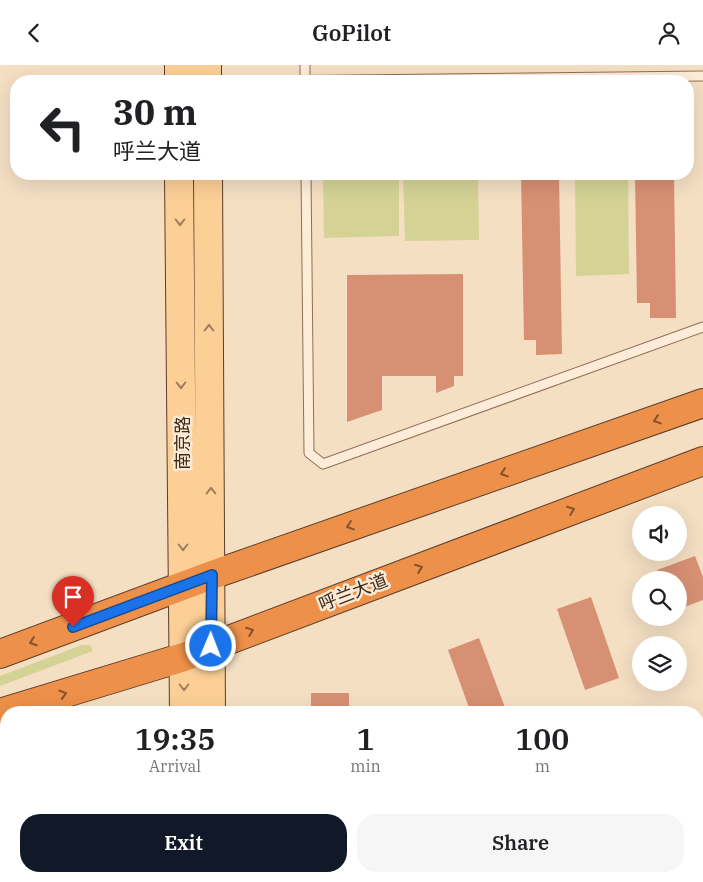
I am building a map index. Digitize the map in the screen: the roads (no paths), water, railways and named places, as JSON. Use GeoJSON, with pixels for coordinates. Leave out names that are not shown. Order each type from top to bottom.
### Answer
{"type":"FeatureCollection","features":[{"type":"Feature","properties":{"kind":"highway"},"geometry":{"type":"LineString","coordinates":[[0,654],[212,575],[703,403]]}},
{"type":"Feature","properties":{"kind":"highway","name":"呼兰大道"},"geometry":{"type":"LineString","coordinates":[[23,706],[184,657],[703,461]]}},
{"type":"Feature","properties":{"kind":"main road","name":"南京路"},"geometry":{"type":"LineString","coordinates":[[180,180],[184,706]]}},
{"type":"Feature","properties":{"kind":"main road","name":"南京路"},"geometry":{"type":"LineString","coordinates":[[208,180],[212,575],[211,706]]}},
{"type":"Feature","properties":{"kind":"lane"},"geometry":{"type":"LineString","coordinates":[[306,180],[309,453],[323,464],[703,327]]}}]}
